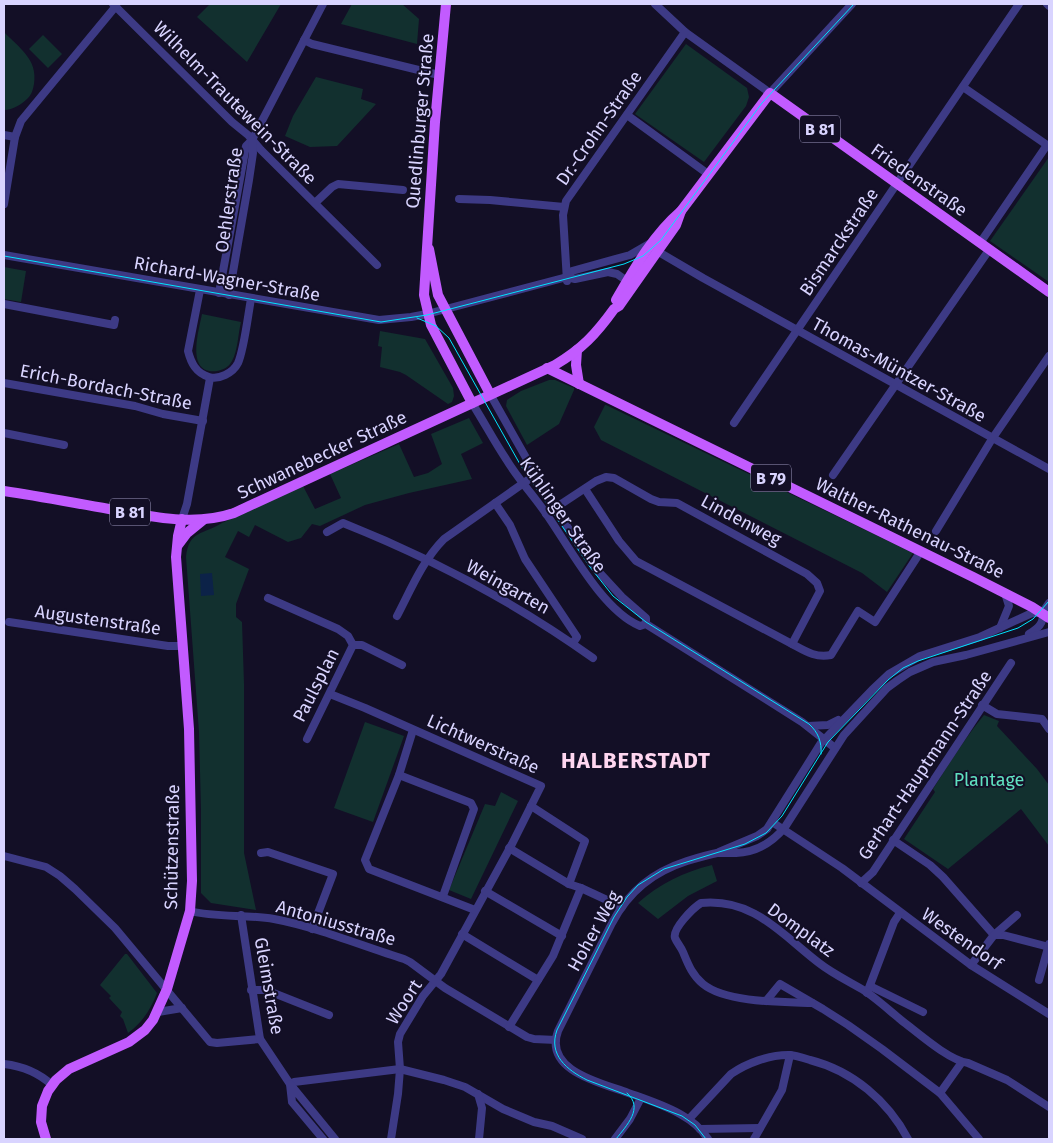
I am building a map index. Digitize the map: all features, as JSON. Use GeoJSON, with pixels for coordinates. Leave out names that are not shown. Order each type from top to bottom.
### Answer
{"type":"FeatureCollection","features":[{"type":"Feature","properties":{"kind":"main road","name":"Quedlinburger Straße"},"geometry":{"type":"LineString","coordinates":[[446,4],[423,289],[427,314],[434,333],[472,403]]}},
{"type":"Feature","properties":{"kind":"main road","name":"B 81"},"geometry":{"type":"LineString","coordinates":[[630,283],[656,238],[670,220],[681,211],[770,93]]}},
{"type":"Feature","properties":{"kind":"main road","name":"Friedenstraße"},"geometry":{"type":"LineString","coordinates":[[770,93],[1049,292]]}},
{"type":"Feature","properties":{"kind":"main road","name":"B 81"},"geometry":{"type":"LineString","coordinates":[[472,403],[547,368],[577,350],[596,334],[614,309],[616,300],[676,225],[681,211]]}},
{"type":"Feature","properties":{"kind":"main road","name":"Quedlinburger Straße"},"geometry":{"type":"LineString","coordinates":[[426,242],[431,254],[436,288],[444,309],[490,394]]}},
{"type":"Feature","properties":{"kind":"main road"},"geometry":{"type":"LineString","coordinates":[[577,350],[576,365],[579,384]]}},
{"type":"Feature","properties":{"kind":"main road","name":"Walther-Rathenau-Straße"},"geometry":{"type":"LineString","coordinates":[[547,368],[921,551],[1045,615]]}},
{"type":"Feature","properties":{"kind":"main road","name":"Schwanebecker Straße"},"geometry":{"type":"LineString","coordinates":[[182,519],[213,519],[234,513],[472,403]]}},
{"type":"Feature","properties":{"kind":"main road","name":"B 81"},"geometry":{"type":"LineString","coordinates":[[4,491],[152,516],[182,519]]}},
{"type":"Feature","properties":{"kind":"main road","name":"Schützenstraße"},"geometry":{"type":"LineString","coordinates":[[46,1139],[41,1122],[41,1112],[45,1095],[52,1085],[69,1069],[133,1040],[148,1026],[158,1012],[167,989],[190,911],[192,881],[189,729],[176,548],[182,519]]}},
{"type":"Feature","properties":{"kind":"main road"},"geometry":{"type":"LineString","coordinates":[[176,548],[183,537],[203,520]]}},
{"type":"Feature","properties":{"kind":"street","name":"Oehlerstraße"},"geometry":{"type":"LineString","coordinates":[[219,293],[246,146],[252,140],[323,4]]}},
{"type":"Feature","properties":{"kind":"street"},"geometry":{"type":"LineString","coordinates":[[655,4],[685,32],[770,93],[852,4]]}},
{"type":"Feature","properties":{"kind":"street","name":"Bismarckstraße"},"geometry":{"type":"LineString","coordinates":[[734,423],[1019,4]]}},
{"type":"Feature","properties":{"kind":"street"},"geometry":{"type":"LineString","coordinates":[[4,204],[15,137],[21,121],[114,5]]}},
{"type":"Feature","properties":{"kind":"street","name":"Wilhelm-Trautewein-Straße"},"geometry":{"type":"LineString","coordinates":[[114,5],[377,265]]}},
{"type":"Feature","properties":{"kind":"street","name":"Dr.-Crohn-Straße"},"geometry":{"type":"LineString","coordinates":[[567,279],[564,207],[566,201],[685,32]]}},
{"type":"Feature","properties":{"kind":"street"},"geometry":{"type":"LineString","coordinates":[[304,40],[312,44],[439,75]]}},
{"type":"Feature","properties":{"kind":"street"},"geometry":{"type":"LineString","coordinates":[[963,87],[1048,145],[980,243]]}},
{"type":"Feature","properties":{"kind":"street"},"geometry":{"type":"LineString","coordinates":[[627,116],[708,174]]}},
{"type":"Feature","properties":{"kind":"street"},"geometry":{"type":"LineString","coordinates":[[4,135],[15,137]]}},
{"type":"Feature","properties":{"kind":"street","name":"Oehlerstraße"},"geometry":{"type":"LineString","coordinates":[[229,295],[249,180],[253,153],[252,140]]}},
{"type":"Feature","properties":{"kind":"street","name":"Wilhelm-Trautewein-Straße"},"geometry":{"type":"LineString","coordinates":[[315,203],[332,187],[338,184],[403,190]]}},
{"type":"Feature","properties":{"kind":"street"},"geometry":{"type":"LineString","coordinates":[[460,199],[564,207]]}},
{"type":"Feature","properties":{"kind":"street"},"geometry":{"type":"LineString","coordinates":[[567,279],[572,271],[632,254],[645,248],[656,238]]}},
{"type":"Feature","properties":{"kind":"street"},"geometry":{"type":"LineString","coordinates":[[833,475],[989,250]]}},
{"type":"Feature","properties":{"kind":"street","name":"Thomas-Müntzer-Straße"},"geometry":{"type":"LineString","coordinates":[[657,251],[1049,469]]}},
{"type":"Feature","properties":{"kind":"street","name":"Richard-Wagner-Straße"},"geometry":{"type":"LineString","coordinates":[[4,255],[375,320],[407,318],[427,314],[567,279]]}},
{"type":"Feature","properties":{"kind":"street"},"geometry":{"type":"LineString","coordinates":[[567,279],[608,272],[617,274],[630,283]]}},
{"type":"Feature","properties":{"kind":"street"},"geometry":{"type":"LineString","coordinates":[[200,290],[188,351],[190,361],[195,368],[210,378],[218,378],[229,374],[238,363],[251,298]]}},
{"type":"Feature","properties":{"kind":"street"},"geometry":{"type":"LineString","coordinates":[[4,304],[114,324],[115,320]]}},
{"type":"Feature","properties":{"kind":"street"},"geometry":{"type":"LineString","coordinates":[[936,531],[992,438],[1049,356]]}},
{"type":"Feature","properties":{"kind":"street"},"geometry":{"type":"LineString","coordinates":[[182,519],[187,504],[210,378]]}},
{"type":"Feature","properties":{"kind":"street","name":"Erich-Bordach-Straße"},"geometry":{"type":"LineString","coordinates":[[4,383],[203,420]]}},
{"type":"Feature","properties":{"kind":"street","name":"Kühlinger Straße"},"geometry":{"type":"LineString","coordinates":[[490,394],[555,509],[598,571],[622,597],[646,618],[646,624]]}},
{"type":"Feature","properties":{"kind":"street","name":"Kühlinger Straße"},"geometry":{"type":"LineString","coordinates":[[472,403],[506,460],[605,599],[629,620],[640,626],[646,624]]}},
{"type":"Feature","properties":{"kind":"street"},"geometry":{"type":"LineString","coordinates":[[4,434],[64,445]]}},
{"type":"Feature","properties":{"kind":"street"},"geometry":{"type":"LineString","coordinates":[[397,616],[434,549],[444,539],[522,482],[535,475]]}},
{"type":"Feature","properties":{"kind":"street","name":"Lindenweg"},"geometry":{"type":"LineString","coordinates":[[546,514],[596,481],[606,477],[614,478],[650,499],[659,502],[677,503],[813,578],[820,591],[792,644]]}},
{"type":"Feature","properties":{"kind":"street"},"geometry":{"type":"LineString","coordinates":[[585,489],[619,541],[636,561],[813,655],[822,657],[831,655],[858,611],[875,622],[921,551]]}},
{"type":"Feature","properties":{"kind":"street","name":"Weingarten"},"geometry":{"type":"LineString","coordinates":[[495,503],[510,525],[526,559],[577,637],[573,643]]}},
{"type":"Feature","properties":{"kind":"street","name":"Weingarten"},"geometry":{"type":"LineString","coordinates":[[327,532],[343,523],[426,561],[517,609],[573,643],[593,658]]}},
{"type":"Feature","properties":{"kind":"street"},"geometry":{"type":"LineString","coordinates":[[1000,628],[1009,606],[1005,593]]}},
{"type":"Feature","properties":{"kind":"street","name":"Paulsplan"},"geometry":{"type":"LineString","coordinates":[[268,598],[338,629],[348,636],[353,646]]}},
{"type":"Feature","properties":{"kind":"street"},"geometry":{"type":"LineString","coordinates":[[1017,641],[1041,624],[1049,603]]}},
{"type":"Feature","properties":{"kind":"street"},"geometry":{"type":"LineString","coordinates":[[715,854],[756,836],[767,829],[824,739],[882,680],[903,664],[929,653],[980,637],[1032,613],[1045,615]]}},
{"type":"Feature","properties":{"kind":"street","name":"Augustenstraße"},"geometry":{"type":"LineString","coordinates":[[9,622],[170,646],[182,646]]}},
{"type":"Feature","properties":{"kind":"street","name":"Kühlinger Straße"},"geometry":{"type":"LineString","coordinates":[[646,624],[808,726],[834,748]]}},
{"type":"Feature","properties":{"kind":"street","name":"Hoher Weg"},"geometry":{"type":"LineString","coordinates":[[642,1098],[584,1077],[569,1067],[558,1054],[556,1040],[558,1031],[612,923],[634,891],[654,875],[678,864],[715,854],[743,853],[756,850],[769,842],[782,830],[834,748],[854,723],[887,688],[910,672],[933,662],[1049,632]]}},
{"type":"Feature","properties":{"kind":"street","name":"Paulsplan"},"geometry":{"type":"LineString","coordinates":[[353,646],[362,645],[402,665]]}},
{"type":"Feature","properties":{"kind":"street","name":"Paulsplan"},"geometry":{"type":"LineString","coordinates":[[306,739],[353,646]]}},
{"type":"Feature","properties":{"kind":"street","name":"Gerhart-Hauptmann-Straße"},"geometry":{"type":"LineString","coordinates":[[861,883],[873,872],[1011,663]]}},
{"type":"Feature","properties":{"kind":"street","name":"Lichtwerstraße"},"geometry":{"type":"LineString","coordinates":[[330,694],[541,786]]}},
{"type":"Feature","properties":{"kind":"street"},"geometry":{"type":"LineString","coordinates":[[982,706],[996,714],[1038,718],[1044,721],[1049,729]]}},
{"type":"Feature","properties":{"kind":"street"},"geometry":{"type":"LineString","coordinates":[[808,726],[828,725],[846,716]]}},
{"type":"Feature","properties":{"kind":"street"},"geometry":{"type":"LineString","coordinates":[[413,730],[399,774],[365,860],[369,869],[443,896],[475,910]]}},
{"type":"Feature","properties":{"kind":"street"},"geometry":{"type":"LineString","coordinates":[[399,774],[471,803],[473,806],[474,810],[443,896]]}},
{"type":"Feature","properties":{"kind":"street","name":"Woort"},"geometry":{"type":"LineString","coordinates":[[391,1139],[398,1094],[400,1069],[398,1042],[400,1034],[423,996],[436,981],[510,848],[541,786]]}},
{"type":"Feature","properties":{"kind":"street"},"geometry":{"type":"LineString","coordinates":[[532,806],[584,841],[569,884]]}},
{"type":"Feature","properties":{"kind":"street","name":"Westendorf"},"geometry":{"type":"LineString","coordinates":[[772,822],[842,868],[971,965],[1049,1014]]}},
{"type":"Feature","properties":{"kind":"street"},"geometry":{"type":"LineString","coordinates":[[893,840],[930,865],[994,935],[1003,935],[1049,945],[1039,980]]}},
{"type":"Feature","properties":{"kind":"street"},"geometry":{"type":"LineString","coordinates":[[510,848],[569,884],[622,907]]}},
{"type":"Feature","properties":{"kind":"street"},"geometry":{"type":"LineString","coordinates":[[262,854],[268,852],[333,874],[312,929]]}},
{"type":"Feature","properties":{"kind":"street"},"geometry":{"type":"LineString","coordinates":[[4,856],[46,868],[60,876],[115,928],[210,1042],[260,1039]]}},
{"type":"Feature","properties":{"kind":"street"},"geometry":{"type":"LineString","coordinates":[[510,1027],[553,956],[581,888]]}},
{"type":"Feature","properties":{"kind":"street"},"geometry":{"type":"LineString","coordinates":[[485,891],[562,936]]}},
{"type":"Feature","properties":{"kind":"street","name":"Domplatz"},"geometry":{"type":"LineString","coordinates":[[812,1003],[766,1001],[734,996],[710,989],[690,970],[675,938],[675,930],[701,903],[718,901],[742,907],[770,922],[821,964],[868,990],[923,1012]]}},
{"type":"Feature","properties":{"kind":"street","name":"Antoniusstraße"},"geometry":{"type":"LineString","coordinates":[[190,911],[279,920],[404,959],[445,988],[510,1027],[533,1039],[556,1040]]}},
{"type":"Feature","properties":{"kind":"street"},"geometry":{"type":"LineString","coordinates":[[868,990],[894,922],[900,913]]}},
{"type":"Feature","properties":{"kind":"street"},"geometry":{"type":"LineString","coordinates":[[971,965],[994,935],[1017,914]]}},
{"type":"Feature","properties":{"kind":"street","name":"Gleimstraße"},"geometry":{"type":"LineString","coordinates":[[241,915],[260,1039],[290,1084],[335,1139]]}},
{"type":"Feature","properties":{"kind":"street"},"geometry":{"type":"LineString","coordinates":[[462,934],[538,980]]}},
{"type":"Feature","properties":{"kind":"street"},"geometry":{"type":"LineString","coordinates":[[766,1001],[780,984],[812,1003],[882,1049],[940,1094],[979,1139]]}},
{"type":"Feature","properties":{"kind":"street"},"geometry":{"type":"LineString","coordinates":[[251,990],[266,990],[329,1015]]}},
{"type":"Feature","properties":{"kind":"street","name":"Domplatz"},"geometry":{"type":"LineString","coordinates":[[868,990],[935,1046],[962,1062],[1007,1080],[1049,1107]]}},
{"type":"Feature","properties":{"kind":"street"},"geometry":{"type":"LineString","coordinates":[[158,1012],[182,1008]]}},
{"type":"Feature","properties":{"kind":"street"},"geometry":{"type":"LineString","coordinates":[[689,1119],[731,1074],[739,1069],[769,1058],[790,1055],[827,1064],[849,1075],[889,1109],[908,1139]]}},
{"type":"Feature","properties":{"kind":"street"},"geometry":{"type":"LineString","coordinates":[[754,1139],[782,1090],[790,1055]]}},
{"type":"Feature","properties":{"kind":"street"},"geometry":{"type":"LineString","coordinates":[[940,1094],[962,1062]]}},
{"type":"Feature","properties":{"kind":"street"},"geometry":{"type":"LineString","coordinates":[[4,1064],[15,1065],[34,1073],[52,1085]]}},
{"type":"Feature","properties":{"kind":"street"},"geometry":{"type":"LineString","coordinates":[[290,1084],[400,1069],[444,1080],[478,1094],[504,1109],[534,1122],[552,1126],[582,1139]]}},
{"type":"Feature","properties":{"kind":"street","name":"Gleimstraße"},"geometry":{"type":"LineString","coordinates":[[290,1084],[292,1102],[323,1139]]}},
{"type":"Feature","properties":{"kind":"street"},"geometry":{"type":"LineString","coordinates":[[478,1094],[482,1108],[479,1139]]}},
{"type":"Feature","properties":{"kind":"street"},"geometry":{"type":"LineString","coordinates":[[614,1139],[630,1119],[642,1098],[673,1110],[689,1119],[700,1128],[708,1139]]}},
{"type":"Feature","properties":{"kind":"street"},"geometry":{"type":"LineString","coordinates":[[700,1128],[760,1128]]}},
{"type":"Feature","properties":{"kind":"green space"},"geometry":{"type":"Polygon","coordinates":[[[210,4],[281,4],[247,62],[197,17],[210,4]]]}},
{"type":"Feature","properties":{"kind":"green space"},"geometry":{"type":"Polygon","coordinates":[[[352,4],[402,4],[419,19],[417,44],[341,24],[352,4]]]}},
{"type":"Feature","properties":{"kind":"green space"},"geometry":{"type":"Polygon","coordinates":[[[4,32],[30,61],[33,68],[34,84],[31,93],[23,102],[11,109],[4,110],[4,32]]]}},
{"type":"Feature","properties":{"kind":"green space"},"geometry":{"type":"Polygon","coordinates":[[[43,35],[62,54],[48,68],[29,49],[43,35]]]}},
{"type":"Feature","properties":{"kind":"green space"},"geometry":{"type":"Polygon","coordinates":[[[686,44],[747,88],[749,97],[746,106],[704,162],[635,114],[686,44]]]}},
{"type":"Feature","properties":{"kind":"green space"},"geometry":{"type":"Polygon","coordinates":[[[316,77],[363,89],[361,99],[376,104],[337,146],[310,147],[285,136],[293,116],[316,77]]]}},
{"type":"Feature","properties":{"kind":"green space"},"geometry":{"type":"Polygon","coordinates":[[[1049,157],[1049,282],[990,241],[1049,157]]]}},
{"type":"Feature","properties":{"kind":"green space"},"geometry":{"type":"Polygon","coordinates":[[[4,267],[26,271],[21,302],[4,299],[4,267]]]}},
{"type":"Feature","properties":{"kind":"green space"},"geometry":{"type":"Polygon","coordinates":[[[202,314],[241,322],[234,357],[226,368],[221,370],[207,370],[201,366],[197,359],[197,340],[202,314]]]}},
{"type":"Feature","properties":{"kind":"green space"},"geometry":{"type":"Polygon","coordinates":[[[380,331],[425,339],[453,388],[454,396],[452,402],[448,404],[400,372],[380,367],[382,347],[378,346],[380,331]]]}},
{"type":"Feature","properties":{"kind":"green space"},"geometry":{"type":"Polygon","coordinates":[[[549,380],[555,380],[574,388],[574,390],[559,424],[527,445],[506,406],[507,400],[521,391],[549,380]]]}},
{"type":"Feature","properties":{"kind":"green space"},"geometry":{"type":"Polygon","coordinates":[[[605,405],[913,553],[887,592],[862,573],[601,440],[594,427],[605,405]]]}},
{"type":"Feature","properties":{"kind":"green space"},"geometry":{"type":"Polygon","coordinates":[[[469,418],[483,443],[461,454],[472,479],[365,505],[320,526],[312,524],[301,538],[288,542],[255,525],[249,537],[238,531],[225,557],[249,569],[236,604],[236,617],[242,622],[244,853],[256,910],[211,903],[201,893],[199,732],[186,557],[190,542],[198,534],[303,486],[315,509],[341,498],[330,474],[399,444],[414,477],[428,473],[442,464],[431,434],[469,418]]]}},
{"type":"Feature","properties":{"kind":"green space","name":"Plantage"},"geometry":{"type":"Polygon","coordinates":[[[984,715],[999,721],[997,726],[1037,769],[1049,785],[1049,846],[1021,809],[948,869],[904,839],[935,792],[933,789],[945,770],[984,715]]]}},
{"type":"Feature","properties":{"kind":"green space"},"geometry":{"type":"Polygon","coordinates":[[[365,722],[404,736],[373,822],[334,808],[365,722]]]}},
{"type":"Feature","properties":{"kind":"green space"},"geometry":{"type":"Polygon","coordinates":[[[501,792],[518,801],[471,899],[449,890],[485,804],[495,806],[501,792]]]}},
{"type":"Feature","properties":{"kind":"green space"},"geometry":{"type":"Polygon","coordinates":[[[712,865],[717,881],[688,896],[658,919],[638,903],[654,890],[672,880],[712,865]]]}},
{"type":"Feature","properties":{"kind":"green space"},"geometry":{"type":"Polygon","coordinates":[[[125,954],[127,954],[157,993],[146,1015],[128,1033],[120,1016],[122,1012],[109,998],[111,996],[100,985],[125,954]]]}},
{"type":"Feature","properties":{"kind":"water"},"geometry":{"type":"Polygon","coordinates":[[[212,573],[214,595],[201,596],[200,574],[212,573]]]}},
{"type":"Feature","properties":{"kind":"tram line"},"geometry":{"type":"LineString","coordinates":[[4,256],[381,322],[427,315],[624,264],[643,256],[661,240],[762,103],[854,4]]}},
{"type":"Feature","properties":{"kind":"tram line"},"geometry":{"type":"LineString","coordinates":[[417,318],[436,326],[449,338],[521,466],[590,567],[613,596],[646,622],[809,724],[819,738],[821,754]]}},
{"type":"Feature","properties":{"kind":"tram line"},"geometry":{"type":"LineString","coordinates":[[706,1139],[695,1125],[682,1116],[587,1080],[566,1066],[557,1054],[555,1047],[557,1030],[614,917],[627,897],[638,885],[664,869],[745,844],[766,833],[782,816],[828,742],[888,680],[903,668],[918,661],[1018,628],[1033,619],[1049,601]]}},
{"type":"Feature","properties":{"kind":"tram line"},"geometry":{"type":"LineString","coordinates":[[616,1139],[629,1122],[634,1110],[632,1099],[627,1093]]}},
{"type":"Feature","properties":{"kind":"district","name":"HALBERSTADT"},"geometry":{"type":"Point","coordinates":[636,760]}}]}
